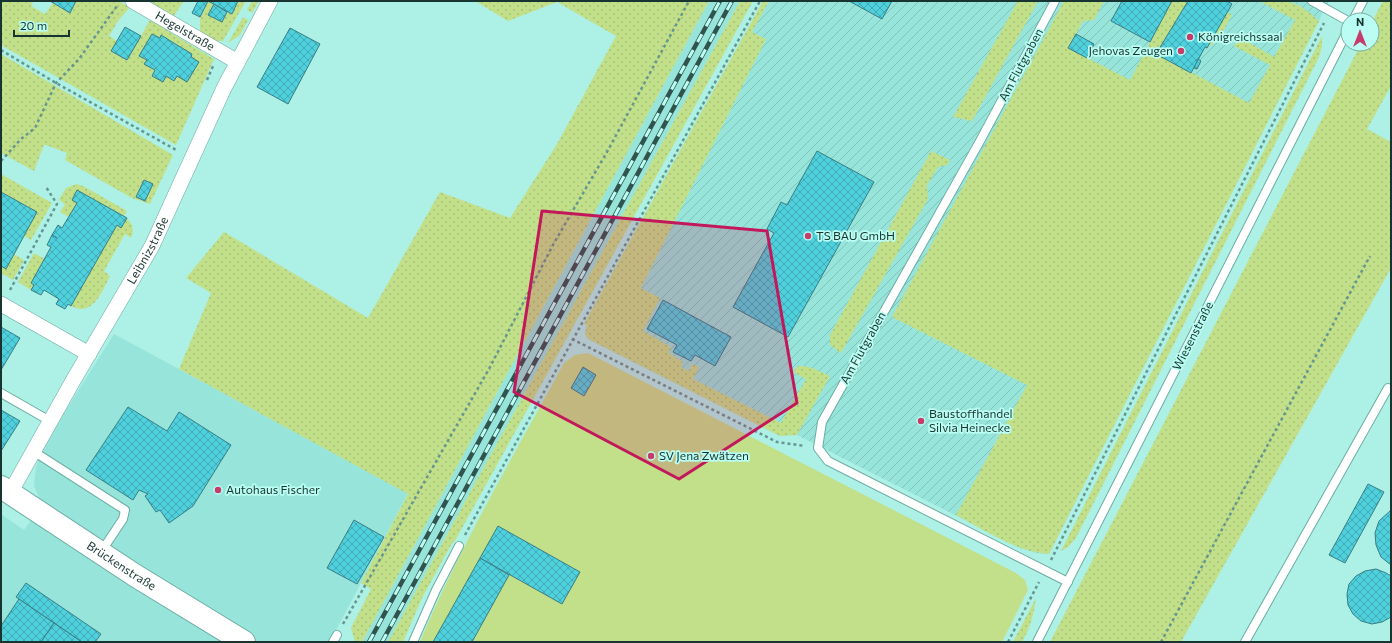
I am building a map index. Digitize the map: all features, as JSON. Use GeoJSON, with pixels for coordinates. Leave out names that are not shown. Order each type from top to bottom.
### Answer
{"type":"FeatureCollection","features":[{"type":"Feature","properties":{"kind":"street","name":"Leibnizstraße"},"geometry":{"type":"LineString","coordinates":[[6,490],[33,451],[152,246],[236,61],[270,1]]}},
{"type":"Feature","properties":{"kind":"street","name":"Hegelstraße"},"geometry":{"type":"LineString","coordinates":[[127,2],[236,61]]}},
{"type":"Feature","properties":{"kind":"street"},"geometry":{"type":"LineString","coordinates":[[1,304],[89,354]]}},
{"type":"Feature","properties":{"kind":"street","name":"Brückenstraße"},"geometry":{"type":"LineString","coordinates":[[6,490],[101,553],[244,642]]}},
{"type":"Feature","properties":{"kind":"lane","name":"Am Flutgraben"},"geometry":{"type":"LineString","coordinates":[[818,448],[822,422],[980,141],[1055,1]]}},
{"type":"Feature","properties":{"kind":"lane"},"geometry":{"type":"LineString","coordinates":[[1312,1],[1340,17]]}},
{"type":"Feature","properties":{"kind":"lane"},"geometry":{"type":"LineString","coordinates":[[1357,12],[1363,1]]}},
{"type":"Feature","properties":{"kind":"lane","name":"Wiesenstraße"},"geometry":{"type":"LineString","coordinates":[[1037,642],[1340,46]]}},
{"type":"Feature","properties":{"kind":"lane"},"geometry":{"type":"LineString","coordinates":[[1245,642],[1388,388],[1391,389]]}},
{"type":"Feature","properties":{"kind":"lane"},"geometry":{"type":"LineString","coordinates":[[1,393],[43,417]]}},
{"type":"Feature","properties":{"kind":"lane"},"geometry":{"type":"LineString","coordinates":[[818,448],[828,461],[1068,582]]}},
{"type":"Feature","properties":{"kind":"lane"},"geometry":{"type":"LineString","coordinates":[[33,451],[125,510],[123,519],[101,553]]}},
{"type":"Feature","properties":{"kind":"lane"},"geometry":{"type":"LineString","coordinates":[[413,642],[436,590],[459,546]]}},
{"type":"Feature","properties":{"kind":"path"},"geometry":{"type":"LineString","coordinates":[[335,638],[489,370],[554,243],[607,152],[690,1]]}},
{"type":"Feature","properties":{"kind":"path"},"geometry":{"type":"LineString","coordinates":[[459,546],[760,1]]}},
{"type":"Feature","properties":{"kind":"path"},"geometry":{"type":"LineString","coordinates":[[1,161],[21,139],[35,128],[56,84],[80,59],[127,2]]}},
{"type":"Feature","properties":{"kind":"path"},"geometry":{"type":"LineString","coordinates":[[1008,642],[1330,11]]}},
{"type":"Feature","properties":{"kind":"path"},"geometry":{"type":"LineString","coordinates":[[1,50],[56,84],[192,159]]}},
{"type":"Feature","properties":{"kind":"path"},"geometry":{"type":"LineString","coordinates":[[207,80],[215,62]]}},
{"type":"Feature","properties":{"kind":"path"},"geometry":{"type":"LineString","coordinates":[[15,280],[57,204],[46,187]]}},
{"type":"Feature","properties":{"kind":"path"},"geometry":{"type":"LineString","coordinates":[[1161,642],[1370,256]]}},
{"type":"Feature","properties":{"kind":"path"},"geometry":{"type":"LineString","coordinates":[[572,339],[777,442],[818,448]]}},
{"type":"Feature","properties":{"kind":"highlighted area"},"geometry":{"type":"Polygon","coordinates":[[[542,211],[767,231],[797,403],[679,479],[514,392],[542,211]]]}},
{"type":"Feature","properties":{"kind":"shaded area"},"geometry":{"type":"Polygon","coordinates":[[[709,1],[740,1],[388,642],[362,642],[709,1]]]}},
{"type":"Feature","properties":{"kind":"shaded area"},"geometry":{"type":"Polygon","coordinates":[[[769,1],[1329,1],[1270,114],[1049,554],[1036,553],[1020,548],[797,435],[780,436],[588,339],[585,334],[587,325],[769,1]]]}},
{"type":"Feature","properties":{"kind":"shaded area","name":"Autohaus Fischer"},"geometry":{"type":"Polygon","coordinates":[[[114,334],[408,493],[330,642],[1,642],[1,514],[24,530],[42,505],[34,486],[36,467],[47,440],[114,334]]]}},
{"type":"Feature","properties":{"kind":"green space"},"geometry":{"type":"Polygon","coordinates":[[[1,1],[29,1],[33,3],[31,6],[45,14],[53,3],[70,13],[76,1],[118,1],[130,7],[118,21],[109,36],[117,41],[111,51],[127,60],[150,20],[214,59],[176,145],[1,45],[1,1]]]}},
{"type":"Feature","properties":{"kind":"green space"},"geometry":{"type":"Polygon","coordinates":[[[147,1],[184,1],[173,17],[147,1]]]}},
{"type":"Feature","properties":{"kind":"green space"},"geometry":{"type":"Polygon","coordinates":[[[208,1],[214,4],[208,15],[222,22],[227,12],[232,14],[238,1],[246,1],[223,41],[217,41],[200,31],[200,17],[208,1]]]}},
{"type":"Feature","properties":{"kind":"green space"},"geometry":{"type":"Polygon","coordinates":[[[252,1],[259,1],[252,13],[247,10],[252,1]]]}},
{"type":"Feature","properties":{"kind":"green space"},"geometry":{"type":"Polygon","coordinates":[[[475,1],[709,1],[362,642],[355,642],[351,628],[371,589],[361,583],[408,494],[179,369],[211,293],[186,278],[224,232],[368,318],[440,192],[510,218],[557,144],[616,36],[557,2],[508,21],[475,1]]]}},
{"type":"Feature","properties":{"kind":"green space"},"geometry":{"type":"Polygon","coordinates":[[[740,1],[753,1],[422,598],[403,642],[388,642],[740,1]]]}},
{"type":"Feature","properties":{"kind":"green space"},"geometry":{"type":"Polygon","coordinates":[[[763,1],[769,1],[752,32],[766,39],[641,288],[660,298],[643,331],[671,347],[669,353],[683,362],[681,367],[689,371],[692,364],[699,367],[693,379],[781,423],[806,379],[793,372],[798,366],[810,367],[830,376],[797,435],[780,436],[588,339],[585,334],[587,325],[584,324],[763,1]]]}},
{"type":"Feature","properties":{"kind":"green space"},"geometry":{"type":"Polygon","coordinates":[[[1018,1],[1038,1],[972,121],[953,117],[1018,1]]]}},
{"type":"Feature","properties":{"kind":"green space"},"geometry":{"type":"Polygon","coordinates":[[[1064,1],[1104,1],[1094,20],[1083,21],[1068,48],[1130,80],[1172,1],[1188,1],[1157,54],[1249,103],[1270,65],[1234,46],[1239,37],[1274,57],[1295,20],[1259,1],[1279,1],[1299,5],[1319,21],[1049,554],[1013,545],[956,515],[1027,385],[892,317],[1064,1]]]}},
{"type":"Feature","properties":{"kind":"green space"},"geometry":{"type":"Polygon","coordinates":[[[1383,1],[1391,1],[1391,86],[1367,129],[1391,142],[1391,268],[1181,642],[1050,642],[1357,52],[1380,52],[1380,12],[1377,12],[1383,1]]]}},
{"type":"Feature","properties":{"kind":"green space"},"geometry":{"type":"Polygon","coordinates":[[[1227,12],[1232,15],[1219,39],[1207,48],[1227,12]]]}},
{"type":"Feature","properties":{"kind":"green space"},"geometry":{"type":"Polygon","coordinates":[[[243,17],[248,20],[240,35],[228,43],[243,17]]]}},
{"type":"Feature","properties":{"kind":"green space"},"geometry":{"type":"Polygon","coordinates":[[[1322,36],[1322,46],[1319,57],[1076,538],[1068,547],[1061,551],[1322,36]]]}},
{"type":"Feature","properties":{"kind":"green space"},"geometry":{"type":"Polygon","coordinates":[[[1,54],[173,155],[150,204],[132,198],[65,160],[67,153],[46,145],[44,145],[34,171],[1,153],[1,54]]]}},
{"type":"Feature","properties":{"kind":"green space"},"geometry":{"type":"Polygon","coordinates":[[[931,151],[950,160],[947,165],[938,167],[927,185],[928,199],[841,353],[830,345],[830,335],[931,151]]]}},
{"type":"Feature","properties":{"kind":"green space"},"geometry":{"type":"Polygon","coordinates":[[[1,174],[52,203],[31,240],[24,236],[37,212],[1,192],[1,174]]]}},
{"type":"Feature","properties":{"kind":"green space"},"geometry":{"type":"Polygon","coordinates":[[[77,184],[127,211],[124,216],[77,191],[72,200],[77,203],[69,217],[60,212],[65,204],[59,200],[66,188],[77,184]]]}},
{"type":"Feature","properties":{"kind":"green space"},"geometry":{"type":"Polygon","coordinates":[[[127,218],[132,225],[133,232],[131,238],[125,234],[104,271],[110,276],[100,295],[91,306],[79,309],[71,306],[117,225],[121,228],[127,218]]]}},
{"type":"Feature","properties":{"kind":"green space"},"geometry":{"type":"Polygon","coordinates":[[[34,253],[45,259],[31,283],[34,285],[31,290],[18,282],[34,253]]]}},
{"type":"Feature","properties":{"kind":"green space"},"geometry":{"type":"Polygon","coordinates":[[[14,254],[24,260],[13,280],[1,273],[1,266],[6,269],[14,254]]]}},
{"type":"Feature","properties":{"kind":"green space","name":"SV Jena Zwätzen"},"geometry":{"type":"Polygon","coordinates":[[[588,353],[1016,573],[1025,580],[1028,590],[1002,642],[420,642],[452,571],[470,536],[564,363],[575,355],[588,353]]]}},
{"type":"Feature","properties":{"kind":"green space"},"geometry":{"type":"Polygon","coordinates":[[[1036,598],[1031,621],[1025,637],[1022,642],[1013,642],[1036,598]]]}},
{"type":"Feature","properties":{"kind":"building"},"geometry":{"type":"Polygon","coordinates":[[[50,1],[76,1],[70,13],[50,1]]]}},
{"type":"Feature","properties":{"kind":"building"},"geometry":{"type":"Polygon","coordinates":[[[198,1],[208,1],[200,17],[192,13],[198,1]]]}},
{"type":"Feature","properties":{"kind":"building"},"geometry":{"type":"Polygon","coordinates":[[[208,1],[238,1],[232,14],[208,1]]]}},
{"type":"Feature","properties":{"kind":"building"},"geometry":{"type":"Polygon","coordinates":[[[849,1],[892,1],[882,19],[849,1]]]}},
{"type":"Feature","properties":{"kind":"building"},"geometry":{"type":"Polygon","coordinates":[[[1122,1],[1172,1],[1150,42],[1111,21],[1122,1]]]}},
{"type":"Feature","properties":{"kind":"building","name":"Königreichssaal"},"geometry":{"type":"Polygon","coordinates":[[[1188,1],[1227,1],[1232,4],[1207,48],[1205,47],[1191,73],[1156,54],[1188,1]]]}},
{"type":"Feature","properties":{"kind":"building"},"geometry":{"type":"Polygon","coordinates":[[[214,4],[227,12],[222,22],[208,15],[214,4]]]}},
{"type":"Feature","properties":{"kind":"building"},"geometry":{"type":"Polygon","coordinates":[[[125,27],[141,36],[127,60],[111,51],[125,27]]]}},
{"type":"Feature","properties":{"kind":"building"},"geometry":{"type":"Polygon","coordinates":[[[290,28],[320,44],[288,104],[257,87],[290,28]]]}},
{"type":"Feature","properties":{"kind":"building"},"geometry":{"type":"Polygon","coordinates":[[[152,34],[160,38],[161,35],[192,54],[191,57],[199,62],[187,82],[177,76],[174,81],[166,76],[163,82],[152,76],[155,70],[144,64],[147,60],[139,56],[152,34]]]}},
{"type":"Feature","properties":{"kind":"building"},"geometry":{"type":"Polygon","coordinates":[[[1076,34],[1094,44],[1087,58],[1068,48],[1076,34]]]}},
{"type":"Feature","properties":{"kind":"building"},"geometry":{"type":"Polygon","coordinates":[[[1198,59],[1201,61],[1197,69],[1194,68],[1198,59]]]}},
{"type":"Feature","properties":{"kind":"building"},"geometry":{"type":"Polygon","coordinates":[[[817,151],[874,182],[788,337],[733,307],[774,233],[767,229],[781,202],[787,205],[817,151]]]}},
{"type":"Feature","properties":{"kind":"building"},"geometry":{"type":"Polygon","coordinates":[[[144,180],[153,184],[145,201],[136,197],[144,180]]]}},
{"type":"Feature","properties":{"kind":"building"},"geometry":{"type":"Polygon","coordinates":[[[77,190],[127,218],[121,228],[117,225],[71,306],[68,304],[65,309],[56,304],[59,299],[44,290],[41,295],[31,290],[34,285],[31,283],[51,247],[47,245],[58,225],[62,228],[77,203],[72,200],[77,190]]]}},
{"type":"Feature","properties":{"kind":"building"},"geometry":{"type":"Polygon","coordinates":[[[1,192],[37,212],[6,269],[1,266],[1,192]]]}},
{"type":"Feature","properties":{"kind":"building"},"geometry":{"type":"Polygon","coordinates":[[[663,300],[731,337],[715,366],[695,355],[691,361],[673,352],[677,345],[647,329],[663,300]]]}},
{"type":"Feature","properties":{"kind":"building"},"geometry":{"type":"Polygon","coordinates":[[[1,327],[20,338],[1,370],[1,327]]]}},
{"type":"Feature","properties":{"kind":"building"},"geometry":{"type":"Polygon","coordinates":[[[583,367],[596,375],[584,396],[571,388],[583,367]]]}},
{"type":"Feature","properties":{"kind":"building"},"geometry":{"type":"Polygon","coordinates":[[[128,407],[167,431],[179,412],[231,445],[193,506],[169,523],[160,510],[156,512],[145,496],[148,494],[139,490],[133,500],[86,470],[128,407]]]}},
{"type":"Feature","properties":{"kind":"building"},"geometry":{"type":"Polygon","coordinates":[[[1,410],[20,421],[1,451],[1,410]]]}},
{"type":"Feature","properties":{"kind":"building"},"geometry":{"type":"Polygon","coordinates":[[[1368,484],[1384,492],[1345,563],[1329,555],[1368,484]]]}},
{"type":"Feature","properties":{"kind":"building"},"geometry":{"type":"Polygon","coordinates":[[[1391,510],[1391,565],[1381,557],[1376,545],[1375,533],[1379,521],[1391,510]]]}},
{"type":"Feature","properties":{"kind":"building"},"geometry":{"type":"Polygon","coordinates":[[[354,520],[384,537],[357,584],[327,568],[354,520]]]}},
{"type":"Feature","properties":{"kind":"building"},"geometry":{"type":"Polygon","coordinates":[[[498,526],[580,572],[562,604],[480,558],[498,526]]]}},
{"type":"Feature","properties":{"kind":"building"},"geometry":{"type":"Polygon","coordinates":[[[480,558],[509,575],[472,642],[433,642],[480,558]]]}},
{"type":"Feature","properties":{"kind":"building"},"geometry":{"type":"Polygon","coordinates":[[[1376,569],[1391,576],[1391,617],[1382,622],[1372,624],[1361,621],[1353,614],[1348,605],[1347,594],[1349,584],[1356,576],[1365,571],[1376,569]]]}},
{"type":"Feature","properties":{"kind":"building"},"geometry":{"type":"Polygon","coordinates":[[[26,583],[101,634],[95,642],[82,642],[16,597],[26,583]]]}},
{"type":"Feature","properties":{"kind":"building"},"geometry":{"type":"Polygon","coordinates":[[[19,599],[54,623],[41,642],[1,642],[1,626],[19,599]]]}},
{"type":"Feature","properties":{"kind":"building"},"geometry":{"type":"Polygon","coordinates":[[[54,623],[82,642],[41,642],[54,623]]]}},
{"type":"Feature","properties":{"kind":"railway"},"geometry":{"type":"LineString","coordinates":[[369,642],[720,1]]}},
{"type":"Feature","properties":{"kind":"railway"},"geometry":{"type":"LineString","coordinates":[[382,642],[732,1]]}},
{"type":"Feature","properties":{"kind":"place","name":"Königreichssaal"},"geometry":{"type":"Point","coordinates":[1190,37]}},
{"type":"Feature","properties":{"kind":"place","name":"Jehovas Zeugen"},"geometry":{"type":"Point","coordinates":[1181,51]}},
{"type":"Feature","properties":{"kind":"place","name":"TS BAU GmbH"},"geometry":{"type":"Point","coordinates":[808,236]}},
{"type":"Feature","properties":{"kind":"place","name":"Baustoffhandel Silvia Heinecke"},"geometry":{"type":"Point","coordinates":[921,421]}},
{"type":"Feature","properties":{"kind":"place","name":"SV Jena Zwätzen"},"geometry":{"type":"Point","coordinates":[651,456]}},
{"type":"Feature","properties":{"kind":"place","name":"Autohaus Fischer"},"geometry":{"type":"Point","coordinates":[218,490]}}]}
